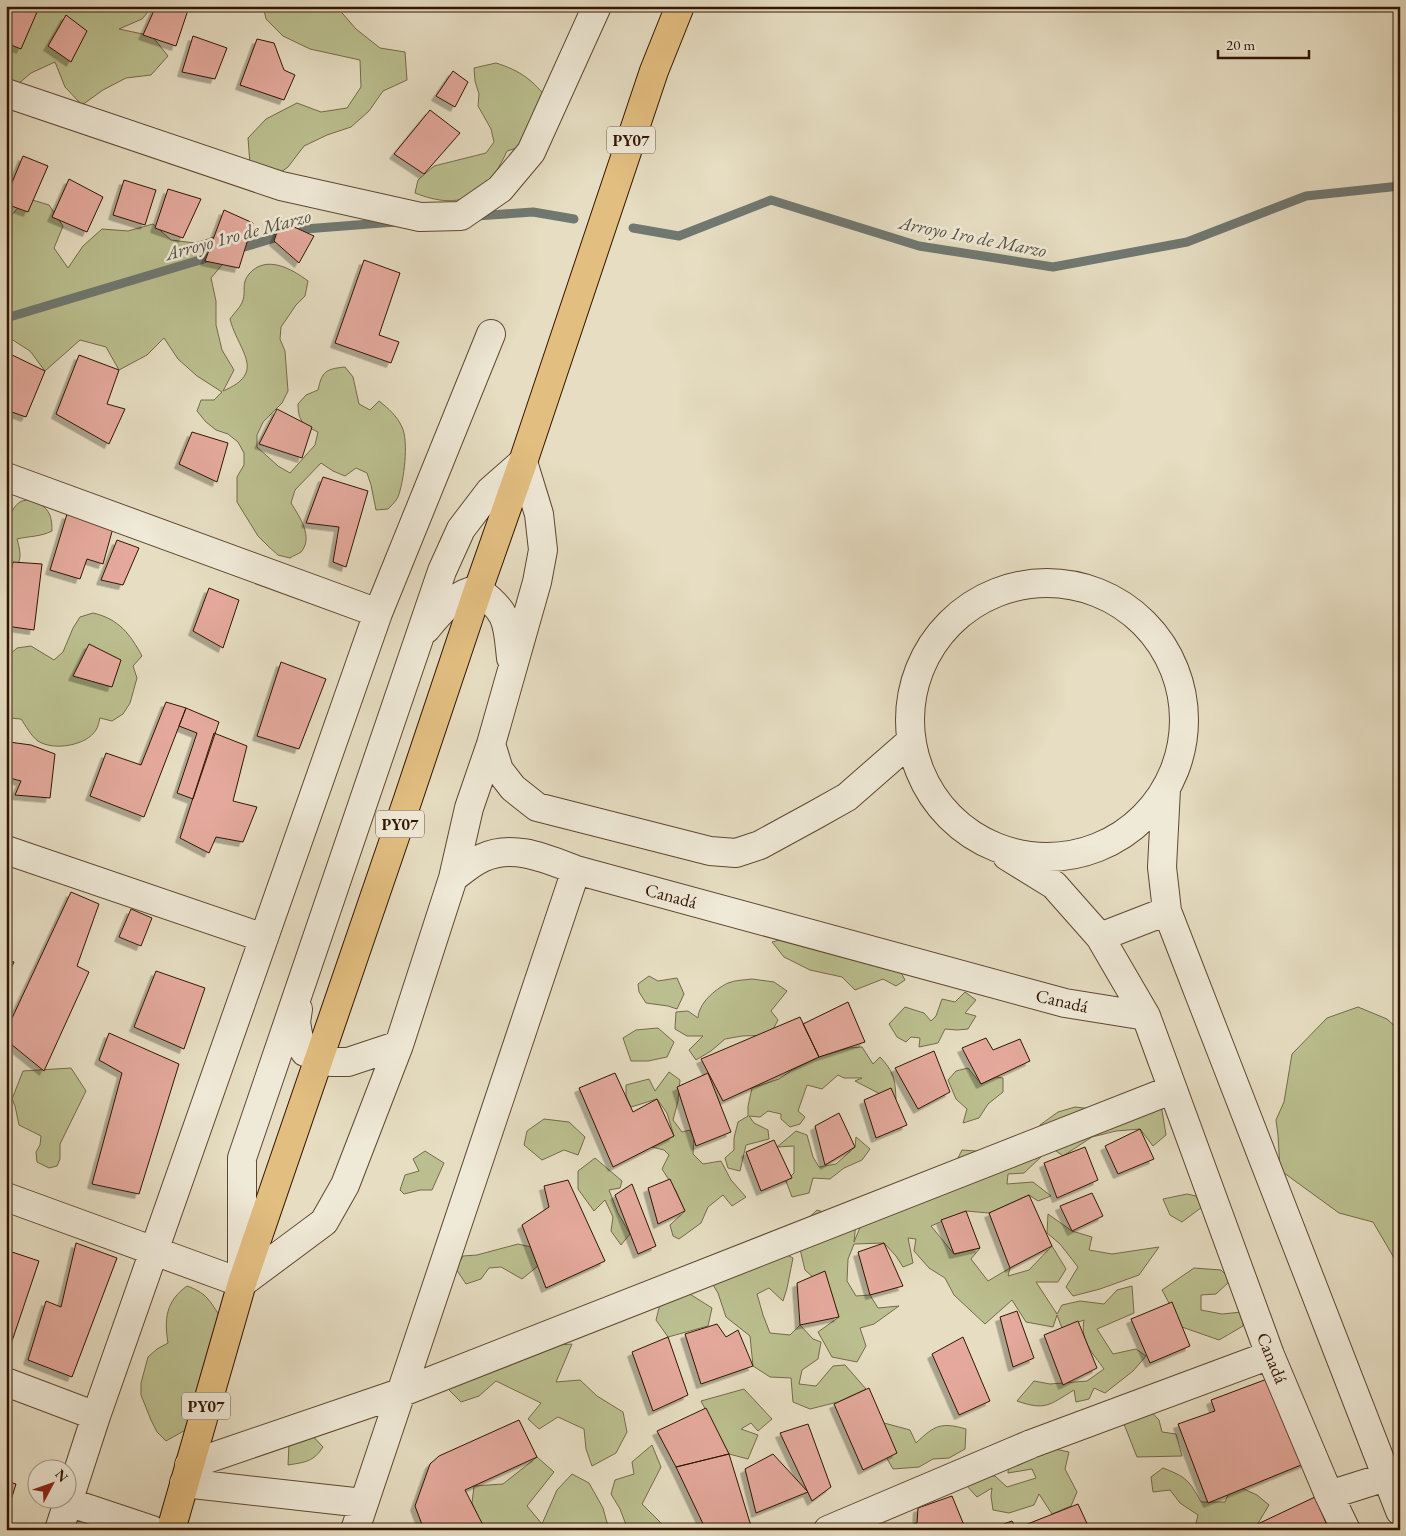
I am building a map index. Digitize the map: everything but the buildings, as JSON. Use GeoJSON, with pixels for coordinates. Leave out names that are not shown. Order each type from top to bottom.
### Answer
{"type":"FeatureCollection","features":[{"type":"Feature","properties":{"kind":"highway","name":"PY07"},"geometry":{"type":"LineString","coordinates":[[171,1530],[242,1282],[523,462],[654,71],[680,6]]}},
{"type":"Feature","properties":{"kind":"street"},"geometry":{"type":"LineString","coordinates":[[6,93],[282,186],[420,218],[461,216],[500,189],[531,152],[597,6]]}},
{"type":"Feature","properties":{"kind":"street"},"geometry":{"type":"LineString","coordinates":[[78,1471],[378,613],[492,334]]}},
{"type":"Feature","properties":{"kind":"street"},"geometry":{"type":"LineString","coordinates":[[523,462],[539,514],[543,550],[537,582],[491,744],[469,808],[453,878],[399,1045],[345,1185],[324,1222],[242,1282],[242,1158],[419,638],[442,571],[461,529],[490,491],[523,462]]}},
{"type":"Feature","properties":{"kind":"street"},"geometry":{"type":"LineString","coordinates":[[6,477],[378,613]]}},
{"type":"Feature","properties":{"kind":"street"},"geometry":{"type":"LineString","coordinates":[[980,840],[1010,852],[1039,857],[1070,856],[1098,847],[1125,833],[1148,814],[1166,789],[1180,754],[1184,717],[1178,680],[1162,646],[1138,617],[1107,596],[1072,585],[1034,582],[997,591],[965,609],[938,635],[919,667],[910,703],[911,741],[919,771],[934,799],[955,822],[980,840],[1054,885],[1100,937],[1146,1016]]}},
{"type":"Feature","properties":{"kind":"street"},"geometry":{"type":"LineString","coordinates":[[419,638],[438,614],[455,600],[469,591],[478,590],[503,613],[507,627],[512,667]]}},
{"type":"Feature","properties":{"kind":"street"},"geometry":{"type":"LineString","coordinates":[[491,744],[499,770],[513,788],[537,807],[710,851],[736,853],[760,845],[847,797],[911,741]]}},
{"type":"Feature","properties":{"kind":"street"},"geometry":{"type":"LineString","coordinates":[[1166,789],[1162,867],[1166,911],[1400,1512]]}},
{"type":"Feature","properties":{"kind":"street"},"geometry":{"type":"LineString","coordinates":[[6,850],[264,938]]}},
{"type":"Feature","properties":{"kind":"street","name":"Canadá"},"geometry":{"type":"LineString","coordinates":[[453,878],[482,857],[502,852],[533,854],[576,870],[1065,1003],[1146,1016],[1171,1090],[1270,1354],[1329,1495],[1346,1530]]}},
{"type":"Feature","properties":{"kind":"street"},"geometry":{"type":"LineString","coordinates":[[354,1530],[576,870]]}},
{"type":"Feature","properties":{"kind":"street"},"geometry":{"type":"LineString","coordinates":[[1100,937],[1166,911]]}},
{"type":"Feature","properties":{"kind":"street"},"geometry":{"type":"LineString","coordinates":[[301,983],[296,1022],[298,1034],[305,1052],[331,1062],[348,1062],[399,1045]]}},
{"type":"Feature","properties":{"kind":"street"},"geometry":{"type":"LineString","coordinates":[[186,1474],[400,1393],[1171,1090]]}},
{"type":"Feature","properties":{"kind":"street"},"geometry":{"type":"LineString","coordinates":[[6,1197],[242,1282]]}},
{"type":"Feature","properties":{"kind":"street"},"geometry":{"type":"LineString","coordinates":[[828,1530],[1009,1452],[1270,1354]]}},
{"type":"Feature","properties":{"kind":"street"},"geometry":{"type":"LineString","coordinates":[[6,1382],[96,1416]]}},
{"type":"Feature","properties":{"kind":"street"},"geometry":{"type":"LineString","coordinates":[[186,1474],[363,1504]]}},
{"type":"Feature","properties":{"kind":"street"},"geometry":{"type":"LineString","coordinates":[[1329,1495],[1386,1477]]}},
{"type":"Feature","properties":{"kind":"street"},"geometry":{"type":"LineString","coordinates":[[78,1505],[152,1530]]}},
{"type":"Feature","properties":{"kind":"street"},"geometry":{"type":"LineString","coordinates":[[59,1530],[66,1508]]}},
{"type":"Feature","properties":{"kind":"green space"},"geometry":{"type":"Polygon","coordinates":[[[6,6],[153,6],[142,19],[119,29],[152,36],[168,56],[151,75],[126,78],[103,90],[82,105],[65,87],[55,62],[31,73],[12,89],[6,89],[6,6]]]}},
{"type":"Feature","properties":{"kind":"green space"},"geometry":{"type":"Polygon","coordinates":[[[263,6],[336,6],[356,29],[380,48],[405,52],[407,80],[383,91],[369,111],[351,127],[327,135],[304,146],[288,167],[267,182],[250,164],[248,138],[266,119],[297,103],[321,112],[347,108],[361,87],[360,60],[310,49],[283,36],[266,19],[263,6]]]}},
{"type":"Feature","properties":{"kind":"green space"},"geometry":{"type":"Polygon","coordinates":[[[496,63],[513,69],[526,77],[549,101],[520,147],[507,151],[491,179],[472,196],[460,200],[447,201],[415,193],[418,180],[434,166],[486,153],[494,142],[491,129],[478,106],[479,94],[474,68],[496,63]]]}},
{"type":"Feature","properties":{"kind":"green space"},"geometry":{"type":"Polygon","coordinates":[[[26,198],[49,205],[63,226],[54,248],[68,268],[83,246],[102,229],[128,231],[153,224],[171,240],[195,243],[221,235],[226,260],[211,278],[216,301],[216,325],[222,350],[234,370],[223,391],[237,384],[244,376],[247,368],[243,351],[230,319],[242,303],[244,284],[249,274],[256,268],[271,264],[287,268],[308,281],[305,296],[296,305],[281,327],[280,339],[285,351],[288,391],[282,403],[263,422],[257,435],[257,447],[278,466],[290,473],[315,445],[318,432],[302,422],[298,404],[306,395],[318,390],[321,379],[326,372],[345,367],[353,377],[359,404],[370,410],[379,401],[392,412],[402,427],[405,442],[405,462],[400,490],[395,502],[388,509],[376,510],[367,473],[356,468],[345,476],[321,463],[295,490],[291,503],[306,533],[305,546],[301,552],[290,558],[278,555],[258,536],[237,502],[237,477],[244,465],[244,453],[238,442],[228,434],[216,430],[197,411],[201,400],[214,400],[222,392],[197,376],[178,359],[164,338],[147,355],[119,370],[106,347],[80,340],[45,371],[30,351],[8,337],[6,338],[6,222],[26,198]]]}},
{"type":"Feature","properties":{"kind":"green space"},"geometry":{"type":"Polygon","coordinates":[[[32,499],[42,505],[50,515],[52,531],[17,539],[20,553],[19,562],[6,582],[5,551],[7,527],[10,517],[14,508],[20,502],[32,499]]]}},
{"type":"Feature","properties":{"kind":"green space"},"geometry":{"type":"Polygon","coordinates":[[[93,613],[110,619],[123,628],[142,656],[133,666],[137,678],[130,703],[123,714],[112,721],[100,718],[97,729],[91,735],[85,740],[69,745],[52,746],[38,741],[21,719],[9,718],[6,731],[6,655],[8,656],[17,648],[31,646],[54,660],[63,652],[80,617],[93,613]]]}},
{"type":"Feature","properties":{"kind":"green space"},"geometry":{"type":"Polygon","coordinates":[[[788,938],[893,958],[905,980],[896,986],[883,979],[855,990],[842,977],[810,970],[784,957],[772,942],[788,938]]]}},
{"type":"Feature","properties":{"kind":"green space"},"geometry":{"type":"Polygon","coordinates":[[[649,976],[658,981],[677,978],[684,994],[677,1009],[646,1003],[639,992],[638,984],[649,976]]]}},
{"type":"Feature","properties":{"kind":"green space"},"geometry":{"type":"Polygon","coordinates":[[[752,979],[774,982],[787,991],[771,1011],[778,1020],[770,1035],[725,1039],[711,1051],[696,1060],[689,1050],[703,1036],[687,1036],[675,1029],[676,1012],[688,1011],[698,1018],[704,1002],[718,989],[731,982],[752,979]]]}},
{"type":"Feature","properties":{"kind":"green space"},"geometry":{"type":"Polygon","coordinates":[[[965,992],[976,1000],[965,1013],[976,1016],[968,1029],[945,1029],[938,1043],[919,1047],[920,1038],[911,1037],[906,1042],[897,1037],[889,1024],[905,1007],[924,1013],[931,1021],[936,1016],[942,999],[955,1002],[965,992]]]}},
{"type":"Feature","properties":{"kind":"green space"},"geometry":{"type":"Polygon","coordinates":[[[1358,1007],[1387,1019],[1400,1031],[1400,1268],[1373,1222],[1339,1213],[1280,1170],[1276,1120],[1284,1102],[1292,1054],[1327,1018],[1358,1007]]]}},
{"type":"Feature","properties":{"kind":"green space"},"geometry":{"type":"Polygon","coordinates":[[[658,1028],[674,1042],[667,1057],[648,1061],[631,1061],[623,1038],[636,1030],[658,1028]]]}},
{"type":"Feature","properties":{"kind":"green space"},"geometry":{"type":"Polygon","coordinates":[[[862,1047],[873,1064],[880,1057],[888,1067],[894,1081],[896,1099],[884,1096],[855,1081],[862,1078],[844,1078],[838,1075],[822,1089],[807,1085],[798,1111],[805,1117],[800,1124],[790,1127],[781,1119],[781,1114],[768,1111],[760,1117],[749,1116],[754,1123],[768,1130],[769,1139],[746,1145],[740,1171],[728,1168],[725,1158],[734,1150],[734,1138],[738,1122],[748,1116],[752,1088],[779,1079],[792,1070],[819,1057],[849,1048],[862,1047]]]}},
{"type":"Feature","properties":{"kind":"green space"},"geometry":{"type":"Polygon","coordinates":[[[71,1068],[86,1091],[60,1144],[60,1159],[57,1166],[49,1168],[37,1162],[36,1152],[40,1145],[41,1136],[19,1125],[12,1099],[23,1071],[71,1068]]]}},
{"type":"Feature","properties":{"kind":"green space"},"geometry":{"type":"Polygon","coordinates":[[[968,1068],[981,1084],[996,1077],[1003,1078],[1003,1092],[988,1104],[979,1118],[963,1123],[967,1109],[956,1099],[948,1080],[956,1071],[968,1068]]]}},
{"type":"Feature","properties":{"kind":"green space"},"geometry":{"type":"Polygon","coordinates":[[[669,1072],[680,1080],[678,1101],[673,1120],[682,1132],[690,1130],[694,1139],[693,1154],[703,1164],[721,1161],[731,1180],[746,1197],[732,1206],[723,1195],[708,1207],[701,1223],[679,1239],[673,1236],[670,1225],[685,1211],[676,1191],[662,1169],[669,1155],[664,1150],[652,1147],[674,1136],[667,1113],[657,1099],[631,1107],[626,1096],[626,1085],[649,1079],[655,1091],[669,1072]]]}},
{"type":"Feature","properties":{"kind":"green space"},"geometry":{"type":"Polygon","coordinates":[[[1161,1104],[1166,1135],[1153,1146],[1140,1129],[1116,1131],[1092,1137],[1063,1156],[1040,1139],[1040,1125],[1058,1112],[1075,1107],[1110,1111],[1161,1104]]]}},
{"type":"Feature","properties":{"kind":"green space"},"geometry":{"type":"Polygon","coordinates":[[[544,1119],[569,1122],[585,1137],[578,1155],[564,1150],[542,1160],[524,1145],[527,1131],[544,1119]]]}},
{"type":"Feature","properties":{"kind":"green space"},"geometry":{"type":"Polygon","coordinates":[[[796,1131],[807,1135],[813,1157],[819,1167],[836,1164],[855,1147],[856,1137],[870,1149],[862,1160],[844,1168],[830,1179],[813,1178],[809,1193],[792,1197],[786,1181],[794,1173],[794,1146],[777,1147],[796,1131]]]}},
{"type":"Feature","properties":{"kind":"green space"},"geometry":{"type":"Polygon","coordinates":[[[1015,1136],[1042,1156],[1024,1173],[1008,1174],[1007,1184],[1033,1182],[1051,1196],[1038,1201],[1029,1195],[989,1213],[966,1211],[931,1226],[954,1254],[980,1248],[971,1259],[988,1281],[1010,1268],[1008,1276],[1029,1270],[1052,1246],[1066,1269],[1058,1282],[1036,1282],[1057,1314],[1062,1305],[1080,1301],[1104,1304],[1117,1290],[1132,1286],[1134,1313],[1097,1329],[1113,1354],[1136,1349],[1146,1356],[1133,1371],[1105,1393],[1094,1388],[1089,1399],[1076,1402],[1074,1390],[1047,1405],[1035,1406],[1017,1401],[1034,1381],[1050,1384],[1087,1381],[1104,1369],[1088,1347],[1084,1335],[1084,1320],[1062,1328],[1057,1315],[1053,1327],[1026,1322],[1012,1300],[985,1324],[954,1295],[945,1278],[929,1268],[914,1251],[916,1239],[908,1238],[913,1263],[903,1267],[884,1243],[854,1244],[848,1259],[847,1281],[856,1296],[870,1295],[878,1308],[899,1306],[874,1324],[860,1328],[866,1346],[857,1362],[832,1357],[818,1332],[839,1317],[831,1293],[805,1270],[800,1249],[801,1225],[817,1210],[856,1222],[854,1242],[861,1225],[884,1218],[954,1166],[962,1150],[990,1152],[1005,1140],[1015,1136]]]}},
{"type":"Feature","properties":{"kind":"green space"},"geometry":{"type":"Polygon","coordinates":[[[425,1151],[444,1163],[432,1190],[420,1190],[404,1194],[400,1190],[405,1175],[419,1171],[413,1159],[425,1151]]]}},
{"type":"Feature","properties":{"kind":"green space"},"geometry":{"type":"Polygon","coordinates":[[[595,1158],[622,1181],[620,1188],[609,1190],[618,1213],[630,1234],[621,1245],[611,1231],[613,1217],[605,1200],[594,1211],[578,1189],[578,1171],[595,1158]]]}},
{"type":"Feature","properties":{"kind":"green space"},"geometry":{"type":"Polygon","coordinates":[[[1187,1194],[1196,1196],[1202,1207],[1182,1222],[1170,1215],[1163,1199],[1187,1194]]]}},
{"type":"Feature","properties":{"kind":"green space"},"geometry":{"type":"Polygon","coordinates":[[[1048,1214],[1072,1231],[1092,1237],[1089,1250],[1112,1254],[1159,1247],[1139,1275],[1100,1289],[1073,1296],[1066,1287],[1078,1267],[1060,1244],[1047,1233],[1048,1214]]]}},
{"type":"Feature","properties":{"kind":"green space"},"geometry":{"type":"Polygon","coordinates":[[[518,1244],[531,1247],[538,1266],[522,1279],[501,1267],[489,1268],[481,1279],[466,1284],[456,1269],[463,1256],[477,1255],[518,1244]]]}},
{"type":"Feature","properties":{"kind":"green space"},"geometry":{"type":"Polygon","coordinates":[[[767,1245],[793,1258],[783,1301],[769,1288],[757,1294],[770,1333],[790,1335],[800,1325],[813,1339],[821,1342],[818,1359],[802,1370],[799,1384],[816,1386],[833,1366],[845,1365],[866,1389],[838,1402],[810,1409],[793,1402],[791,1378],[770,1377],[753,1366],[750,1336],[726,1317],[718,1293],[710,1280],[767,1245]]]}},
{"type":"Feature","properties":{"kind":"green space"},"geometry":{"type":"Polygon","coordinates":[[[1194,1268],[1221,1270],[1231,1280],[1216,1294],[1201,1295],[1201,1310],[1222,1314],[1242,1312],[1243,1326],[1219,1340],[1182,1327],[1162,1290],[1194,1268]]]}},
{"type":"Feature","properties":{"kind":"green space"},"geometry":{"type":"Polygon","coordinates":[[[187,1286],[201,1292],[224,1321],[189,1428],[166,1441],[157,1432],[151,1420],[141,1395],[141,1383],[148,1357],[168,1343],[166,1326],[168,1311],[175,1298],[187,1286]]]}},
{"type":"Feature","properties":{"kind":"green space"},"geometry":{"type":"Polygon","coordinates":[[[685,1291],[712,1308],[708,1326],[668,1337],[656,1320],[661,1300],[685,1291]]]}},
{"type":"Feature","properties":{"kind":"green space"},"geometry":{"type":"Polygon","coordinates":[[[572,1344],[556,1382],[580,1380],[597,1396],[623,1412],[627,1432],[616,1453],[592,1466],[586,1449],[584,1429],[558,1417],[539,1429],[528,1419],[541,1403],[496,1381],[479,1396],[461,1402],[443,1384],[490,1350],[572,1344]]]}},
{"type":"Feature","properties":{"kind":"green space"},"geometry":{"type":"Polygon","coordinates":[[[744,1389],[772,1419],[758,1431],[751,1423],[741,1429],[758,1435],[748,1459],[729,1454],[701,1401],[744,1389]]]}},
{"type":"Feature","properties":{"kind":"green space"},"geometry":{"type":"Polygon","coordinates":[[[1141,1401],[1159,1420],[1162,1432],[1176,1434],[1182,1456],[1137,1457],[1120,1414],[1141,1401]]]}},
{"type":"Feature","properties":{"kind":"green space"},"geometry":{"type":"Polygon","coordinates":[[[884,1423],[910,1430],[916,1443],[928,1432],[939,1427],[950,1426],[966,1429],[965,1449],[949,1458],[933,1459],[919,1467],[893,1469],[881,1448],[884,1423]]]}},
{"type":"Feature","properties":{"kind":"green space"},"geometry":{"type":"Polygon","coordinates":[[[310,1433],[323,1447],[316,1456],[300,1463],[288,1465],[289,1444],[310,1433]]]}},
{"type":"Feature","properties":{"kind":"green space"},"geometry":{"type":"Polygon","coordinates":[[[1031,1444],[1069,1452],[1065,1469],[1077,1492],[1071,1506],[1052,1514],[1039,1494],[1034,1505],[1009,1513],[993,1510],[992,1488],[977,1497],[966,1485],[974,1475],[995,1476],[1007,1487],[1036,1478],[1032,1469],[1008,1473],[1009,1452],[1031,1444]]]}},
{"type":"Feature","properties":{"kind":"green space"},"geometry":{"type":"Polygon","coordinates":[[[652,1445],[661,1467],[642,1504],[667,1529],[628,1530],[620,1509],[611,1494],[615,1480],[634,1474],[632,1462],[652,1445]]]}},
{"type":"Feature","properties":{"kind":"green space"},"geometry":{"type":"Polygon","coordinates":[[[537,1457],[554,1472],[527,1506],[542,1524],[557,1490],[572,1474],[589,1483],[603,1508],[609,1530],[484,1530],[472,1503],[474,1486],[503,1484],[537,1457]]]}},
{"type":"Feature","properties":{"kind":"green space"},"geometry":{"type":"Polygon","coordinates":[[[1163,1468],[1186,1480],[1201,1502],[1225,1502],[1233,1484],[1257,1495],[1269,1505],[1254,1530],[1241,1530],[1229,1525],[1228,1530],[1181,1530],[1195,1527],[1198,1515],[1180,1503],[1170,1490],[1153,1492],[1151,1477],[1163,1468]]]}},
{"type":"Feature","properties":{"kind":"waterway","name":"Arroyo 1ro de Marzo"},"geometry":{"type":"LineString","coordinates":[[633,228],[679,236],[771,200],[919,246],[1053,267],[1187,242],[1306,196],[1400,186]]}},
{"type":"Feature","properties":{"kind":"waterway","name":"Arroyo 1ro de Marzo"},"geometry":{"type":"LineString","coordinates":[[476,216],[533,212],[574,219]]}},
{"type":"Feature","properties":{"kind":"waterway","name":"Arroyo 1ro de Marzo"},"geometry":{"type":"LineString","coordinates":[[234,250],[305,229],[395,222]]}},
{"type":"Feature","properties":{"kind":"waterway","name":"Arroyo 1ro de Marzo"},"geometry":{"type":"LineString","coordinates":[[6,318],[217,255]]}}]}
